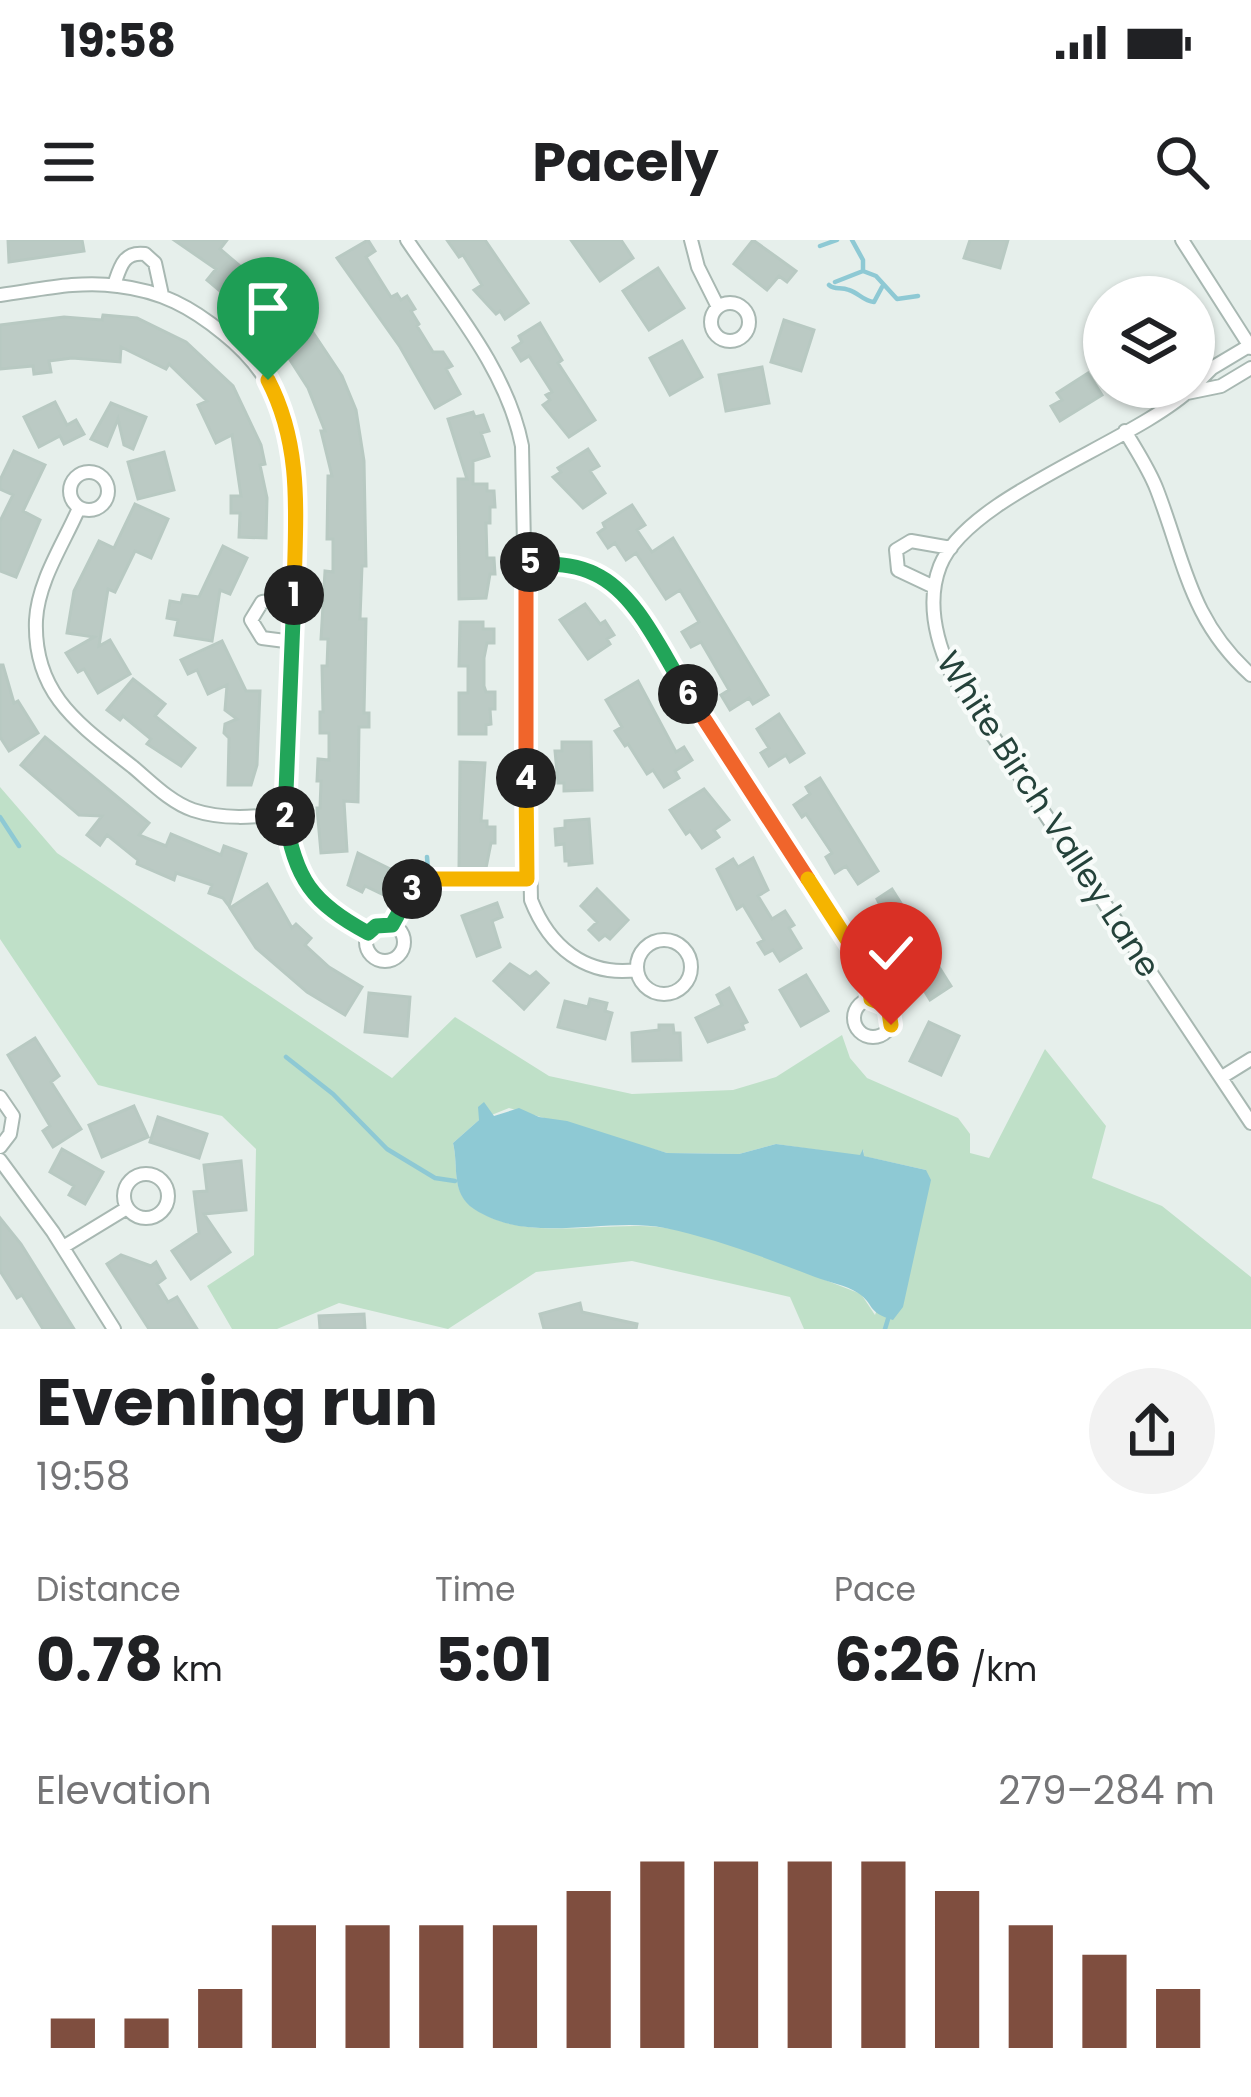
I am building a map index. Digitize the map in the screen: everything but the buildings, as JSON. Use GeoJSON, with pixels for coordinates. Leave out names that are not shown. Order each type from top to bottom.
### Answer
{"type":"FeatureCollection","features":[{"type":"Feature","properties":{"kind":"street"},"geometry":{"type":"LineString","coordinates":[[407,240],[497,374],[517,418],[525,475],[527,879],[538,918],[552,940],[573,958],[599,970],[637,970]]}},
{"type":"Feature","properties":{"kind":"street"},"geometry":{"type":"LineString","coordinates":[[691,240],[718,307]]}},
{"type":"Feature","properties":{"kind":"street"},"geometry":{"type":"LineString","coordinates":[[1182,240],[1250,347]]}},
{"type":"Feature","properties":{"kind":"street"},"geometry":{"type":"LineString","coordinates":[[114,285],[122,262],[132,254],[145,254],[155,263],[162,295]]}},
{"type":"Feature","properties":{"kind":"street"},"geometry":{"type":"LineString","coordinates":[[0,295],[114,285],[162,295],[192,309],[232,340],[268,380],[282,407],[297,473],[285,814],[291,851],[311,890],[335,916],[368,933]]}},
{"type":"Feature","properties":{"kind":"street","name":"White Birch Valley Lane"},"geometry":{"type":"LineString","coordinates":[[1215,366],[1250,347]]}},
{"type":"Feature","properties":{"kind":"street","name":"White Birch Valley Lane"},"geometry":{"type":"LineString","coordinates":[[1215,387],[1251,368]]}},
{"type":"Feature","properties":{"kind":"street","name":"White Birch Valley Lane"},"geometry":{"type":"LineString","coordinates":[[1161,408],[1010,499],[951,548],[940,563],[934,587],[938,645],[951,673],[1251,1124]]}},
{"type":"Feature","properties":{"kind":"street"},"geometry":{"type":"LineString","coordinates":[[1125,431],[1156,487],[1199,612],[1221,645],[1251,675]]}},
{"type":"Feature","properties":{"kind":"street"},"geometry":{"type":"LineString","coordinates":[[80,508],[41,591],[36,617],[44,674],[57,700],[74,721],[191,809],[232,818],[285,814]]}},
{"type":"Feature","properties":{"kind":"street"},"geometry":{"type":"LineString","coordinates":[[934,587],[898,569],[896,550],[911,542],[951,548]]}},
{"type":"Feature","properties":{"kind":"street"},"geometry":{"type":"LineString","coordinates":[[526,561],[580,568],[612,584],[623,596],[868,972],[871,999]]}},
{"type":"Feature","properties":{"kind":"street"},"geometry":{"type":"LineString","coordinates":[[293,643],[262,638],[251,620],[262,602],[294,598]]}},
{"type":"Feature","properties":{"kind":"street"},"geometry":{"type":"LineString","coordinates":[[392,925],[401,933],[403,946],[391,960],[378,960],[368,952],[368,933],[376,926],[392,925]]}},
{"type":"Feature","properties":{"kind":"street"},"geometry":{"type":"LineString","coordinates":[[656,941],[682,947],[691,963],[688,980],[667,994],[644,986],[637,970],[641,952],[656,941]]}},
{"type":"Feature","properties":{"kind":"street"},"geometry":{"type":"LineString","coordinates":[[1222,1077],[1251,1060]]}},
{"type":"Feature","properties":{"kind":"street"},"geometry":{"type":"LineString","coordinates":[[0,1096],[13,1116],[13,1128],[2,1146],[4,1163],[114,1329]]}},
{"type":"Feature","properties":{"kind":"street"},"geometry":{"type":"LineString","coordinates":[[63,1247],[127,1208]]}},
{"type":"Feature","properties":{"kind":"lane"},"geometry":{"type":"LineString","coordinates":[[392,925],[420,880],[527,879]]}},
{"type":"Feature","properties":{"kind":"green space"},"geometry":{"type":"Polygon","coordinates":[[[0,787],[57,853],[392,1078],[455,1017],[549,1076],[632,1094],[733,1090],[776,1077],[842,1035],[850,1058],[867,1078],[958,1118],[970,1134],[970,1153],[989,1158],[1045,1049],[1106,1126],[1092,1178],[1162,1206],[1251,1277],[1251,1329],[804,1329],[790,1297],[632,1261],[536,1272],[448,1329],[339,1303],[277,1329],[232,1329],[207,1286],[254,1255],[256,1149],[222,1116],[98,1085],[0,939],[0,787]],[[509,1108],[479,1120],[453,1143],[462,1195],[475,1209],[495,1219],[540,1228],[658,1227],[709,1237],[861,1294],[875,1315],[926,1170],[863,1156],[864,1150],[860,1156],[776,1144],[739,1154],[667,1153],[509,1108]]]}},
{"type":"Feature","properties":{"kind":"water"},"geometry":{"type":"Polygon","coordinates":[[[484,1102],[494,1116],[519,1108],[667,1153],[739,1154],[776,1144],[860,1155],[863,1149],[864,1156],[926,1170],[931,1180],[903,1307],[893,1320],[848,1288],[665,1228],[543,1228],[496,1220],[474,1209],[461,1195],[453,1143],[479,1120],[478,1107],[484,1102]]]}},
{"type":"Feature","properties":{"kind":"waterway"},"geometry":{"type":"LineString","coordinates":[[820,246],[837,240]]}},
{"type":"Feature","properties":{"kind":"waterway"},"geometry":{"type":"LineString","coordinates":[[835,282],[863,271],[863,260],[852,240]]}},
{"type":"Feature","properties":{"kind":"waterway"},"geometry":{"type":"LineString","coordinates":[[863,271],[876,276],[897,299],[918,296]]}},
{"type":"Feature","properties":{"kind":"waterway"},"geometry":{"type":"LineString","coordinates":[[829,285],[874,302],[882,287]]}},
{"type":"Feature","properties":{"kind":"waterway"},"geometry":{"type":"LineString","coordinates":[[0,817],[19,846]]}},
{"type":"Feature","properties":{"kind":"waterway"},"geometry":{"type":"LineString","coordinates":[[427,857],[428,870]]}},
{"type":"Feature","properties":{"kind":"waterway"},"geometry":{"type":"LineString","coordinates":[[286,1057],[333,1094],[387,1149],[435,1178],[455,1181]]}},
{"type":"Feature","properties":{"kind":"waterway"},"geometry":{"type":"LineString","coordinates":[[885,1329],[888,1319]]}},
{"type":"Feature","properties":{"kind":"route"},"geometry":{"type":"LineString","coordinates":[[268,380],[282,407],[297,473],[285,814],[299,873],[321,903],[368,933],[376,926],[392,925],[417,881],[527,879],[526,561],[580,568],[612,584],[648,631],[868,972],[871,999],[888,1006],[891,1025]]}}]}
